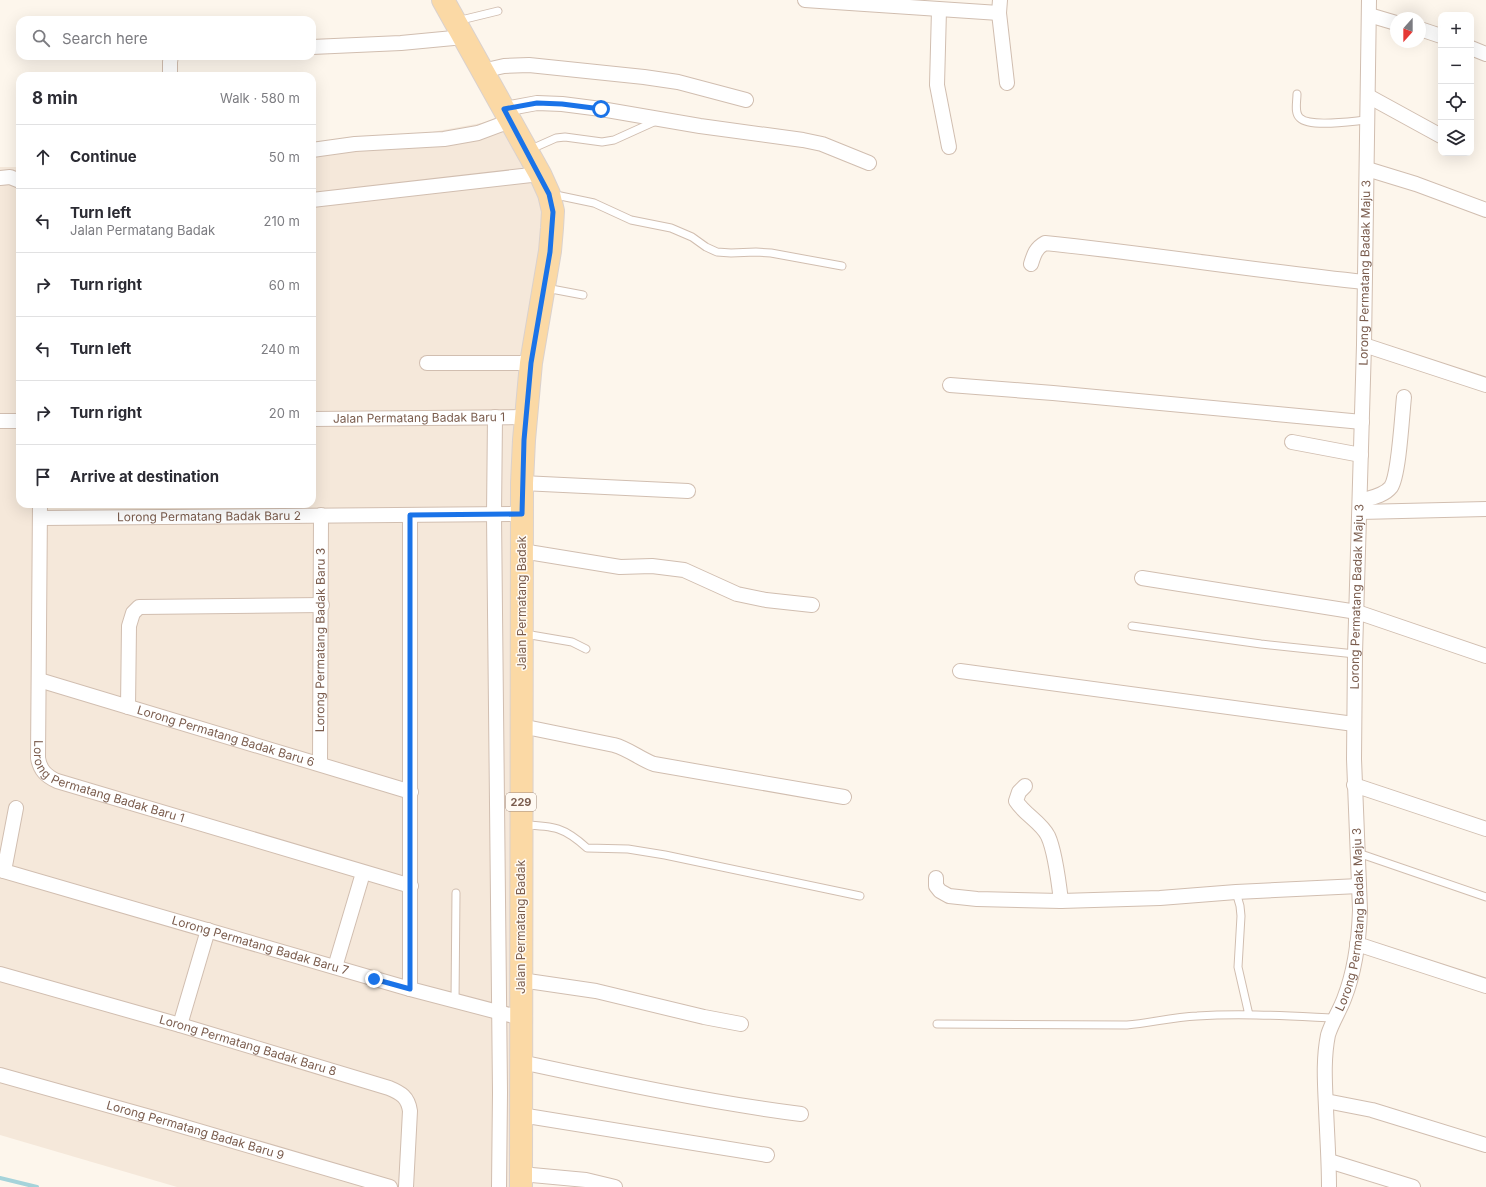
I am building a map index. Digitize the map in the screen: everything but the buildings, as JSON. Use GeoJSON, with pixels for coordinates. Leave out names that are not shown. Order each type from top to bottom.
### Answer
{"type":"FeatureCollection","features":[{"type":"Feature","properties":{"kind":"main road","name":"Jalan Permatang Badak"},"geometry":{"type":"LineString","coordinates":[[443,0],[540,174],[549,194],[553,212],[550,252],[531,363],[522,482],[521,1181]]}},
{"type":"Feature","properties":{"kind":"street"},"geometry":{"type":"LineString","coordinates":[[805,0],[939,10],[999,6],[1008,83]]}},
{"type":"Feature","properties":{"kind":"street","name":"Lorong Permatang Badak Maju 3"},"geometry":{"type":"LineString","coordinates":[[1329,1187],[1324,1071],[1328,1035],[1334,1018],[1350,984],[1360,916],[1354,785],[1354,724],[1364,345],[1369,0]]}},
{"type":"Feature","properties":{"kind":"street"},"geometry":{"type":"LineString","coordinates":[[939,10],[937,85],[949,147]]}},
{"type":"Feature","properties":{"kind":"street"},"geometry":{"type":"LineString","coordinates":[[1369,15],[1390,21]]}},
{"type":"Feature","properties":{"kind":"street"},"geometry":{"type":"LineString","coordinates":[[316,47],[401,43],[460,30]]}},
{"type":"Feature","properties":{"kind":"street"},"geometry":{"type":"LineString","coordinates":[[1426,31],[1438,35]]}},
{"type":"Feature","properties":{"kind":"street"},"geometry":{"type":"LineString","coordinates":[[1474,49],[1486,54]]}},
{"type":"Feature","properties":{"kind":"street"},"geometry":{"type":"LineString","coordinates":[[170,72],[171,60]]}},
{"type":"Feature","properties":{"kind":"street"},"geometry":{"type":"LineString","coordinates":[[482,71],[504,66],[529,65],[644,77],[678,82],[746,100]]}},
{"type":"Feature","properties":{"kind":"street"},"geometry":{"type":"LineString","coordinates":[[1368,96],[1438,134]]}},
{"type":"Feature","properties":{"kind":"street"},"geometry":{"type":"LineString","coordinates":[[316,149],[355,144],[444,139],[478,133],[527,104],[562,104],[803,140],[822,144],[869,163]]}},
{"type":"Feature","properties":{"kind":"street"},"geometry":{"type":"LineString","coordinates":[[1367,169],[1416,184],[1486,210]]}},
{"type":"Feature","properties":{"kind":"street"},"geometry":{"type":"LineString","coordinates":[[316,200],[540,174]]}},
{"type":"Feature","properties":{"kind":"street"},"geometry":{"type":"LineString","coordinates":[[0,178],[16,180]]}},
{"type":"Feature","properties":{"kind":"street"},"geometry":{"type":"LineString","coordinates":[[1031,264],[1036,251],[1045,243],[1116,250],[1364,282]]}},
{"type":"Feature","properties":{"kind":"street"},"geometry":{"type":"LineString","coordinates":[[1364,345],[1486,385]]}},
{"type":"Feature","properties":{"kind":"street"},"geometry":{"type":"LineString","coordinates":[[427,363],[531,363]]}},
{"type":"Feature","properties":{"kind":"street"},"geometry":{"type":"LineString","coordinates":[[950,385],[1053,393],[1362,422]]}},
{"type":"Feature","properties":{"kind":"street"},"geometry":{"type":"LineString","coordinates":[[1360,506],[1381,495],[1390,487],[1395,474],[1404,397]]}},
{"type":"Feature","properties":{"kind":"street"},"geometry":{"type":"LineString","coordinates":[[495,417],[494,515],[499,1012],[499,1187]]}},
{"type":"Feature","properties":{"kind":"street","name":"Jalan Permatang Badak Baru 1"},"geometry":{"type":"LineString","coordinates":[[316,419],[526,417]]}},
{"type":"Feature","properties":{"kind":"street"},"geometry":{"type":"LineString","coordinates":[[0,421],[16,421]]}},
{"type":"Feature","properties":{"kind":"street"},"geometry":{"type":"LineString","coordinates":[[1292,442],[1361,455]]}},
{"type":"Feature","properties":{"kind":"street"},"geometry":{"type":"LineString","coordinates":[[522,482],[688,491]]}},
{"type":"Feature","properties":{"kind":"street"},"geometry":{"type":"LineString","coordinates":[[1360,506],[1486,509]]}},
{"type":"Feature","properties":{"kind":"street","name":"Lorong Permatang Badak Baru 1"},"geometry":{"type":"LineString","coordinates":[[40,508],[38,758],[39,766],[43,772],[49,777],[64,783],[411,886]]}},
{"type":"Feature","properties":{"kind":"street","name":"Lorong Permatang Badak Baru 2"},"geometry":{"type":"LineString","coordinates":[[40,518],[522,514]]}},
{"type":"Feature","properties":{"kind":"street","name":"Lorong Permatang Badak Baru 3"},"geometry":{"type":"LineString","coordinates":[[320,764],[322,605],[321,515]]}},
{"type":"Feature","properties":{"kind":"street"},"geometry":{"type":"LineString","coordinates":[[410,515],[410,989]]}},
{"type":"Feature","properties":{"kind":"street"},"geometry":{"type":"LineString","coordinates":[[522,551],[620,567],[652,566],[684,570],[744,596],[812,605]]}},
{"type":"Feature","properties":{"kind":"street"},"geometry":{"type":"LineString","coordinates":[[1142,578],[1357,612],[1486,656]]}},
{"type":"Feature","properties":{"kind":"street"},"geometry":{"type":"LineString","coordinates":[[128,707],[129,626],[133,613],[139,607],[322,605]]}},
{"type":"Feature","properties":{"kind":"street"},"geometry":{"type":"LineString","coordinates":[[960,671],[1354,724]]}},
{"type":"Feature","properties":{"kind":"street","name":"Lorong Permatang Badak Baru 6"},"geometry":{"type":"LineString","coordinates":[[39,680],[411,792]]}},
{"type":"Feature","properties":{"kind":"street"},"geometry":{"type":"LineString","coordinates":[[521,726],[614,745],[654,764],[844,797]]}},
{"type":"Feature","properties":{"kind":"street"},"geometry":{"type":"LineString","coordinates":[[1354,785],[1486,829]]}},
{"type":"Feature","properties":{"kind":"street"},"geometry":{"type":"LineString","coordinates":[[1026,786],[1019,792],[1016,801],[1020,807],[1038,823],[1048,837],[1057,871],[1061,901]]}},
{"type":"Feature","properties":{"kind":"street"},"geometry":{"type":"LineString","coordinates":[[2,870],[16,808]]}},
{"type":"Feature","properties":{"kind":"street","name":"Lorong Permatang Badak Baru 7"},"geometry":{"type":"LineString","coordinates":[[2,870],[335,968],[521,1018]]}},
{"type":"Feature","properties":{"kind":"street"},"geometry":{"type":"LineString","coordinates":[[335,968],[363,873]]}},
{"type":"Feature","properties":{"kind":"street"},"geometry":{"type":"LineString","coordinates":[[936,878],[936,886],[940,891],[949,896],[958,898],[1061,901],[1160,898],[1236,892],[1359,886]]}},
{"type":"Feature","properties":{"kind":"street"},"geometry":{"type":"LineString","coordinates":[[180,1025],[208,930]]}},
{"type":"Feature","properties":{"kind":"street"},"geometry":{"type":"LineString","coordinates":[[1357,944],[1486,986]]}},
{"type":"Feature","properties":{"kind":"street","name":"Lorong Permatang Badak Baru 8"},"geometry":{"type":"LineString","coordinates":[[0,974],[180,1025],[389,1088],[405,1096],[409,1103],[410,1111],[406,1187]]}},
{"type":"Feature","properties":{"kind":"street"},"geometry":{"type":"LineString","coordinates":[[521,980],[596,991],[704,1017],[741,1024]]}},
{"type":"Feature","properties":{"kind":"street"},"geometry":{"type":"LineString","coordinates":[[521,1062],[662,1092],[760,1109],[801,1114]]}},
{"type":"Feature","properties":{"kind":"street","name":"Lorong Permatang Badak Baru 9"},"geometry":{"type":"LineString","coordinates":[[0,1075],[390,1187]]}},
{"type":"Feature","properties":{"kind":"street"},"geometry":{"type":"LineString","coordinates":[[1326,1101],[1372,1110],[1486,1145]]}},
{"type":"Feature","properties":{"kind":"street"},"geometry":{"type":"LineString","coordinates":[[521,1115],[767,1155]]}},
{"type":"Feature","properties":{"kind":"street"},"geometry":{"type":"LineString","coordinates":[[1329,1161],[1413,1187]]}},
{"type":"Feature","properties":{"kind":"street"},"geometry":{"type":"LineString","coordinates":[[521,1181],[586,1180],[615,1187]]}},
{"type":"Feature","properties":{"kind":"lane"},"geometry":{"type":"LineString","coordinates":[[460,30],[498,11]]}},
{"type":"Feature","properties":{"kind":"lane"},"geometry":{"type":"LineString","coordinates":[[1297,94],[1296,111],[1299,118],[1305,121],[1311,123],[1328,123],[1367,120]]}},
{"type":"Feature","properties":{"kind":"lane"},"geometry":{"type":"LineString","coordinates":[[527,151],[556,138],[565,137],[602,142],[614,140],[660,119]]}},
{"type":"Feature","properties":{"kind":"lane"},"geometry":{"type":"LineString","coordinates":[[549,194],[594,203],[631,220],[671,228],[692,237],[706,247],[717,252],[771,253],[842,266]]}},
{"type":"Feature","properties":{"kind":"lane"},"geometry":{"type":"LineString","coordinates":[[544,287],[583,295]]}},
{"type":"Feature","properties":{"kind":"lane"},"geometry":{"type":"LineString","coordinates":[[1132,626],[1261,644],[1355,654]]}},
{"type":"Feature","properties":{"kind":"lane"},"geometry":{"type":"LineString","coordinates":[[522,634],[572,642],[586,649]]}},
{"type":"Feature","properties":{"kind":"lane"},"geometry":{"type":"LineString","coordinates":[[521,825],[548,826],[558,829],[574,835],[587,848],[628,848],[860,896]]}},
{"type":"Feature","properties":{"kind":"lane"},"geometry":{"type":"LineString","coordinates":[[1358,853],[1486,897]]}},
{"type":"Feature","properties":{"kind":"lane"},"geometry":{"type":"LineString","coordinates":[[1236,892],[1240,906],[1242,928],[1238,967],[1249,1015]]}},
{"type":"Feature","properties":{"kind":"lane"},"geometry":{"type":"LineString","coordinates":[[454,1001],[456,893]]}},
{"type":"Feature","properties":{"kind":"lane"},"geometry":{"type":"LineString","coordinates":[[937,1024],[1127,1025],[1198,1016],[1249,1015],[1334,1018]]}},
{"type":"Feature","properties":{"kind":"shaded area"},"geometry":{"type":"Polygon","coordinates":[[[519,116],[548,175],[529,414],[516,1187],[177,1187],[0,1135],[0,167],[16,167],[16,508],[316,508],[316,153],[519,116]]]}},
{"type":"Feature","properties":{"kind":"waterway"},"geometry":{"type":"LineString","coordinates":[[0,1178],[37,1187]]}},
{"type":"Feature","properties":{"kind":"route"},"geometry":{"type":"LineString","coordinates":[[374,979],[410,989],[410,515],[522,514],[524,440],[531,363],[550,252],[553,212],[549,194],[504,109],[537,103],[562,104],[601,109]]}}]}
